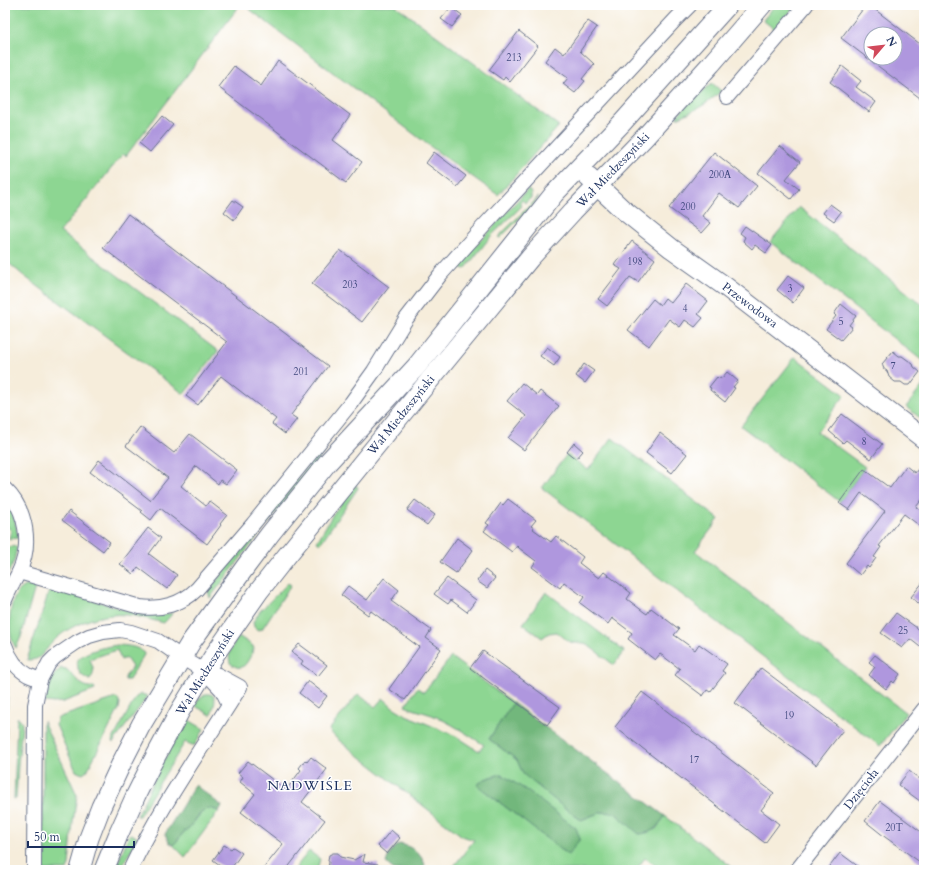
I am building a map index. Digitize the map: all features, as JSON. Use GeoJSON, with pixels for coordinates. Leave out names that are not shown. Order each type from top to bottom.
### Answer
{"type":"FeatureCollection","features":[{"type":"Feature","properties":{"kind":"main road","name":"Wał Miedzeszyński"},"geometry":{"type":"LineString","coordinates":[[80,870],[94,826],[109,789],[141,725],[181,657],[242,571],[316,476],[336,452],[416,367],[549,201],[578,168],[622,123],[728,5]]}},
{"type":"Feature","properties":{"kind":"main road","name":"Wał Miedzeszyński"},"geometry":{"type":"LineString","coordinates":[[104,870],[150,765],[180,711],[204,672],[259,591],[512,279],[555,230],[645,137],[762,5]]}},
{"type":"Feature","properties":{"kind":"main road","name":"Przewodowa"},"geometry":{"type":"LineString","coordinates":[[578,168],[621,208],[671,248],[732,292],[924,439]]}},
{"type":"Feature","properties":{"kind":"street"},"geometry":{"type":"LineString","coordinates":[[19,572],[133,605],[149,608],[176,603],[190,596],[254,524],[351,403],[374,371],[406,319],[440,275],[690,5]]}},
{"type":"Feature","properties":{"kind":"street"},"geometry":{"type":"LineString","coordinates":[[727,97],[806,5]]}},
{"type":"Feature","properties":{"kind":"street"},"geometry":{"type":"LineString","coordinates":[[5,489],[17,505],[23,520],[26,538],[25,554],[19,572],[8,590],[5,600]]}},
{"type":"Feature","properties":{"kind":"street"},"geometry":{"type":"LineString","coordinates":[[34,870],[35,705],[40,680],[49,663],[55,657],[77,642],[89,636],[103,632],[120,630],[131,632],[158,641],[204,672],[222,690],[229,704]]}},
{"type":"Feature","properties":{"kind":"street"},"geometry":{"type":"LineString","coordinates":[[5,645],[10,657],[20,668],[28,675],[40,680]]}},
{"type":"Feature","properties":{"kind":"street"},"geometry":{"type":"LineString","coordinates":[[130,870],[153,826],[240,686],[218,675],[204,672]]}},
{"type":"Feature","properties":{"kind":"street","name":"Dzięcioła"},"geometry":{"type":"LineString","coordinates":[[797,870],[924,709]]}},
{"type":"Feature","properties":{"kind":"green space"},"geometry":{"type":"Polygon","coordinates":[[[5,5],[240,5],[126,156],[123,154],[60,232],[218,351],[184,394],[24,276],[5,260],[5,5]]]}},
{"type":"Feature","properties":{"kind":"green space"},"geometry":{"type":"Polygon","coordinates":[[[244,5],[395,5],[559,126],[498,195],[435,150],[244,5]]]}},
{"type":"Feature","properties":{"kind":"green space"},"geometry":{"type":"Polygon","coordinates":[[[775,5],[796,5],[775,30],[763,20],[775,5]]]}},
{"type":"Feature","properties":{"kind":"green space"},"geometry":{"type":"Polygon","coordinates":[[[712,83],[721,91],[700,107],[677,118],[676,117],[686,106],[712,83]]]}},
{"type":"Feature","properties":{"kind":"green space"},"geometry":{"type":"Polygon","coordinates":[[[528,189],[531,193],[531,198],[525,203],[522,200],[520,203],[522,206],[491,236],[466,268],[464,269],[457,266],[528,189]]]}},
{"type":"Feature","properties":{"kind":"green space"},"geometry":{"type":"Polygon","coordinates":[[[539,197],[500,238],[498,237],[537,198],[539,197]]]}},
{"type":"Feature","properties":{"kind":"green space"},"geometry":{"type":"Polygon","coordinates":[[[799,207],[924,306],[924,362],[770,242],[799,207]]]}},
{"type":"Feature","properties":{"kind":"green space"},"geometry":{"type":"Polygon","coordinates":[[[795,357],[845,395],[817,432],[865,467],[840,502],[741,426],[795,357]]]}},
{"type":"Feature","properties":{"kind":"green space"},"geometry":{"type":"Polygon","coordinates":[[[924,384],[924,421],[906,407],[924,384]]]}},
{"type":"Feature","properties":{"kind":"green space"},"geometry":{"type":"Polygon","coordinates":[[[612,438],[719,519],[695,551],[906,713],[880,746],[542,488],[567,454],[588,470],[612,438]]]}},
{"type":"Feature","properties":{"kind":"green space"},"geometry":{"type":"Polygon","coordinates":[[[321,450],[324,452],[210,598],[208,591],[321,450]]]}},
{"type":"Feature","properties":{"kind":"green space"},"geometry":{"type":"Polygon","coordinates":[[[356,485],[358,488],[320,544],[317,542],[333,514],[356,485]]]}},
{"type":"Feature","properties":{"kind":"green space"},"geometry":{"type":"Polygon","coordinates":[[[5,500],[14,518],[18,538],[9,539],[11,530],[6,526],[5,531],[5,500]]]}},
{"type":"Feature","properties":{"kind":"green space"},"geometry":{"type":"Polygon","coordinates":[[[16,546],[14,561],[5,580],[5,550],[9,547],[16,546]]]}},
{"type":"Feature","properties":{"kind":"green space"},"geometry":{"type":"Polygon","coordinates":[[[288,583],[291,585],[262,629],[258,630],[254,627],[253,622],[260,611],[288,583]]]}},
{"type":"Feature","properties":{"kind":"green space"},"geometry":{"type":"Polygon","coordinates":[[[36,584],[21,637],[16,648],[11,635],[10,626],[13,601],[21,589],[36,584]]]}},
{"type":"Feature","properties":{"kind":"green space"},"geometry":{"type":"Polygon","coordinates":[[[52,588],[135,613],[155,615],[173,613],[164,623],[125,615],[105,616],[90,620],[76,625],[58,637],[39,658],[27,660],[49,591],[52,588]]]}},
{"type":"Feature","properties":{"kind":"green space"},"geometry":{"type":"Polygon","coordinates":[[[546,592],[624,651],[614,665],[585,643],[574,643],[568,641],[557,632],[549,633],[542,638],[523,624],[546,592]]]}},
{"type":"Feature","properties":{"kind":"green space"},"geometry":{"type":"Polygon","coordinates":[[[238,637],[253,646],[254,649],[245,665],[242,667],[235,666],[230,663],[229,659],[231,649],[238,637]]]}},
{"type":"Feature","properties":{"kind":"green space"},"geometry":{"type":"Polygon","coordinates":[[[118,645],[133,647],[145,653],[129,680],[125,680],[125,677],[132,667],[126,658],[121,660],[117,650],[90,659],[93,672],[90,680],[80,673],[77,661],[84,654],[118,645]]]}},
{"type":"Feature","properties":{"kind":"green space"},"geometry":{"type":"Polygon","coordinates":[[[451,657],[513,703],[489,739],[517,760],[524,774],[566,809],[581,820],[601,812],[615,813],[640,834],[656,829],[665,816],[736,870],[662,870],[645,858],[636,870],[451,870],[474,840],[462,836],[336,738],[329,730],[358,694],[375,707],[383,698],[393,707],[406,715],[456,736],[479,751],[484,745],[459,729],[432,715],[405,706],[417,688],[424,692],[451,657]],[[501,774],[485,779],[477,785],[567,854],[509,779],[501,774]]]}},
{"type":"Feature","properties":{"kind":"green space"},"geometry":{"type":"Polygon","coordinates":[[[61,668],[66,669],[85,686],[94,687],[95,690],[63,702],[45,702],[54,675],[61,668]]]}},
{"type":"Feature","properties":{"kind":"green space"},"geometry":{"type":"Polygon","coordinates":[[[5,671],[8,689],[5,761],[5,671]]]}},
{"type":"Feature","properties":{"kind":"green space"},"geometry":{"type":"Polygon","coordinates":[[[141,694],[148,696],[113,743],[112,741],[136,697],[141,694]]]}},
{"type":"Feature","properties":{"kind":"green space"},"geometry":{"type":"Polygon","coordinates":[[[206,694],[210,694],[215,698],[211,715],[195,705],[198,700],[206,694]]]}},
{"type":"Feature","properties":{"kind":"green space"},"geometry":{"type":"Polygon","coordinates":[[[116,698],[120,703],[119,709],[87,771],[83,774],[76,771],[56,725],[57,719],[116,698]]]}},
{"type":"Feature","properties":{"kind":"green space"},"geometry":{"type":"Polygon","coordinates":[[[513,703],[665,816],[652,831],[639,834],[615,813],[601,812],[581,820],[566,809],[523,774],[517,760],[489,739],[513,703]]]}},
{"type":"Feature","properties":{"kind":"green space"},"geometry":{"type":"Polygon","coordinates":[[[17,718],[21,720],[22,727],[16,799],[14,799],[17,718]]]}},
{"type":"Feature","properties":{"kind":"green space"},"geometry":{"type":"Polygon","coordinates":[[[187,719],[204,729],[195,745],[185,742],[139,816],[137,816],[159,769],[187,719]]]}},
{"type":"Feature","properties":{"kind":"green space"},"geometry":{"type":"Polygon","coordinates":[[[43,721],[77,795],[69,865],[67,870],[43,870],[43,721]]]}},
{"type":"Feature","properties":{"kind":"green space"},"geometry":{"type":"Polygon","coordinates":[[[501,774],[526,790],[576,828],[580,839],[568,855],[477,785],[485,779],[501,774]]]}},
{"type":"Feature","properties":{"kind":"green space"},"geometry":{"type":"Polygon","coordinates":[[[195,785],[222,806],[219,811],[209,808],[206,809],[173,845],[169,842],[165,834],[195,785]]]}},
{"type":"Feature","properties":{"kind":"green space"},"geometry":{"type":"Polygon","coordinates":[[[209,808],[219,811],[185,857],[173,845],[201,813],[209,808]]]}},
{"type":"Feature","properties":{"kind":"green space"},"geometry":{"type":"Polygon","coordinates":[[[131,834],[137,837],[137,841],[121,870],[115,870],[129,835],[131,834]]]}},
{"type":"Feature","properties":{"kind":"green space"},"geometry":{"type":"Polygon","coordinates":[[[399,844],[407,846],[421,857],[425,865],[421,870],[394,870],[386,863],[391,852],[399,844]]]}},
{"type":"Feature","properties":{"kind":"green space"},"geometry":{"type":"Polygon","coordinates":[[[309,851],[320,859],[317,870],[300,870],[296,867],[309,851]]]}},
{"type":"Feature","properties":{"kind":"building"},"geometry":{"type":"Polygon","coordinates":[[[866,5],[869,5],[896,26],[863,26],[863,55],[841,38],[866,5]]]}},
{"type":"Feature","properties":{"kind":"building"},"geometry":{"type":"Polygon","coordinates":[[[451,7],[462,15],[452,27],[441,19],[451,7]]]}},
{"type":"Feature","properties":{"kind":"building"},"geometry":{"type":"Polygon","coordinates":[[[588,21],[597,27],[580,51],[594,64],[582,79],[585,81],[575,93],[563,84],[568,78],[545,61],[555,47],[564,54],[588,21]]]}},
{"type":"Feature","properties":{"kind":"building"},"geometry":{"type":"Polygon","coordinates":[[[519,31],[538,46],[510,82],[505,77],[503,80],[489,70],[519,31]]]}},
{"type":"Feature","properties":{"kind":"building"},"geometry":{"type":"Polygon","coordinates":[[[903,31],[924,47],[924,101],[878,66],[903,66],[903,31]]]}},
{"type":"Feature","properties":{"kind":"building"},"geometry":{"type":"Polygon","coordinates":[[[278,61],[350,115],[333,140],[362,162],[346,183],[218,87],[234,66],[261,86],[278,61]]]}},
{"type":"Feature","properties":{"kind":"building"},"geometry":{"type":"Polygon","coordinates":[[[842,66],[861,81],[856,87],[876,102],[869,112],[830,82],[842,66]]]}},
{"type":"Feature","properties":{"kind":"building"},"geometry":{"type":"Polygon","coordinates":[[[162,116],[173,125],[150,152],[139,143],[162,116]]]}},
{"type":"Feature","properties":{"kind":"building"},"geometry":{"type":"Polygon","coordinates":[[[780,146],[800,162],[786,179],[799,189],[791,199],[758,173],[780,146]]]}},
{"type":"Feature","properties":{"kind":"building"},"geometry":{"type":"Polygon","coordinates":[[[434,152],[466,176],[457,187],[426,163],[434,152]]]}},
{"type":"Feature","properties":{"kind":"building"},"geometry":{"type":"Polygon","coordinates":[[[714,152],[757,186],[739,208],[719,193],[702,216],[711,223],[702,233],[669,208],[714,152]]]}},
{"type":"Feature","properties":{"kind":"building"},"geometry":{"type":"Polygon","coordinates":[[[233,200],[243,207],[234,220],[224,212],[233,200]]]}},
{"type":"Feature","properties":{"kind":"building"},"geometry":{"type":"Polygon","coordinates":[[[830,204],[841,212],[834,221],[823,213],[830,204]]]}},
{"type":"Feature","properties":{"kind":"building"},"geometry":{"type":"Polygon","coordinates":[[[128,214],[328,366],[291,415],[297,419],[285,434],[272,424],[276,419],[221,376],[198,405],[186,396],[227,342],[103,248],[128,214]]]}},
{"type":"Feature","properties":{"kind":"building"},"geometry":{"type":"Polygon","coordinates":[[[745,226],[772,245],[766,253],[755,245],[752,249],[743,241],[745,237],[740,233],[745,226]]]}},
{"type":"Feature","properties":{"kind":"building"},"geometry":{"type":"Polygon","coordinates":[[[632,241],[655,259],[638,282],[630,277],[607,306],[598,299],[621,269],[614,265],[632,241]]]}},
{"type":"Feature","properties":{"kind":"building"},"geometry":{"type":"Polygon","coordinates":[[[340,250],[389,287],[362,322],[312,284],[340,250]]]}},
{"type":"Feature","properties":{"kind":"building"},"geometry":{"type":"Polygon","coordinates":[[[788,276],[804,288],[793,303],[777,290],[788,276]]]}},
{"type":"Feature","properties":{"kind":"building"},"geometry":{"type":"Polygon","coordinates":[[[686,284],[708,301],[698,314],[703,318],[695,327],[685,320],[680,327],[669,319],[649,346],[628,330],[653,299],[660,305],[665,298],[671,303],[686,284]]]}},
{"type":"Feature","properties":{"kind":"building"},"geometry":{"type":"Polygon","coordinates":[[[841,304],[856,316],[849,325],[852,327],[841,340],[826,329],[836,316],[834,314],[841,304]]]}},
{"type":"Feature","properties":{"kind":"building"},"geometry":{"type":"Polygon","coordinates":[[[547,347],[560,357],[554,366],[540,356],[547,347]]]}},
{"type":"Feature","properties":{"kind":"building"},"geometry":{"type":"Polygon","coordinates":[[[893,351],[913,364],[914,367],[920,372],[910,385],[895,382],[889,377],[887,371],[884,369],[882,364],[893,351]]]}},
{"type":"Feature","properties":{"kind":"building"},"geometry":{"type":"Polygon","coordinates":[[[584,364],[594,371],[585,383],[576,376],[584,364]]]}},
{"type":"Feature","properties":{"kind":"building"},"geometry":{"type":"Polygon","coordinates":[[[727,372],[738,381],[725,402],[710,390],[711,388],[709,387],[717,377],[719,379],[720,377],[722,378],[727,372]]]}},
{"type":"Feature","properties":{"kind":"building"},"geometry":{"type":"Polygon","coordinates":[[[522,383],[537,395],[540,391],[559,406],[524,450],[508,438],[526,416],[507,401],[522,383]]]}},
{"type":"Feature","properties":{"kind":"building"},"geometry":{"type":"Polygon","coordinates":[[[842,414],[882,444],[871,459],[846,440],[843,443],[829,431],[842,414]]]}},
{"type":"Feature","properties":{"kind":"building"},"geometry":{"type":"Polygon","coordinates":[[[140,427],[174,453],[190,434],[237,470],[226,484],[220,480],[218,484],[196,466],[181,486],[206,506],[209,501],[227,515],[207,544],[160,508],[151,520],[141,512],[142,511],[90,472],[99,460],[150,500],[168,478],[126,446],[140,427]]]}},
{"type":"Feature","properties":{"kind":"building"},"geometry":{"type":"Polygon","coordinates":[[[660,433],[687,454],[672,473],[646,453],[660,433]]]}},
{"type":"Feature","properties":{"kind":"building"},"geometry":{"type":"Polygon","coordinates":[[[574,443],[583,451],[576,459],[567,452],[574,443]]]}},
{"type":"Feature","properties":{"kind":"building"},"geometry":{"type":"Polygon","coordinates":[[[906,466],[915,473],[918,469],[924,474],[924,497],[916,507],[924,513],[924,529],[904,514],[879,546],[881,547],[874,557],[876,558],[869,568],[867,566],[860,575],[846,563],[885,511],[861,493],[849,510],[839,503],[864,469],[890,488],[906,466]]]}},
{"type":"Feature","properties":{"kind":"building"},"geometry":{"type":"Polygon","coordinates":[[[508,499],[536,520],[531,526],[534,528],[533,529],[551,542],[556,536],[583,557],[579,563],[596,576],[599,578],[604,572],[631,593],[627,599],[644,612],[647,614],[651,608],[679,629],[674,635],[695,650],[699,644],[727,664],[722,671],[725,673],[710,692],[707,690],[703,696],[675,675],[680,669],[663,656],[660,654],[655,660],[628,639],[632,633],[612,618],[608,624],[580,603],[584,597],[564,582],[560,588],[532,567],[536,561],[517,546],[512,552],[484,531],[489,525],[486,523],[501,503],[503,505],[508,499]]]}},
{"type":"Feature","properties":{"kind":"building"},"geometry":{"type":"Polygon","coordinates":[[[415,500],[435,515],[427,525],[407,510],[415,500]]]}},
{"type":"Feature","properties":{"kind":"building"},"geometry":{"type":"Polygon","coordinates":[[[69,511],[110,542],[103,551],[62,520],[69,511]]]}},
{"type":"Feature","properties":{"kind":"building"},"geometry":{"type":"Polygon","coordinates":[[[148,528],[161,538],[149,554],[177,575],[167,589],[138,567],[133,574],[120,564],[148,528]]]}},
{"type":"Feature","properties":{"kind":"building"},"geometry":{"type":"Polygon","coordinates":[[[457,538],[473,550],[456,573],[440,562],[457,538]]]}},
{"type":"Feature","properties":{"kind":"building"},"geometry":{"type":"Polygon","coordinates":[[[485,570],[495,578],[487,588],[477,581],[485,570]]]}},
{"type":"Feature","properties":{"kind":"building"},"geometry":{"type":"Polygon","coordinates":[[[384,578],[399,590],[391,601],[431,630],[426,638],[441,649],[405,700],[389,689],[419,647],[371,611],[368,615],[341,595],[348,586],[367,600],[384,578]]]}},
{"type":"Feature","properties":{"kind":"building"},"geometry":{"type":"Polygon","coordinates":[[[447,578],[476,600],[467,612],[451,600],[448,604],[434,594],[447,578]]]}},
{"type":"Feature","properties":{"kind":"building"},"geometry":{"type":"Polygon","coordinates":[[[924,581],[924,608],[911,597],[924,581]]]}},
{"type":"Feature","properties":{"kind":"building"},"geometry":{"type":"Polygon","coordinates":[[[896,613],[924,633],[924,650],[910,639],[902,648],[881,633],[896,613]]]}},
{"type":"Feature","properties":{"kind":"building"},"geometry":{"type":"Polygon","coordinates":[[[299,644],[327,665],[318,676],[301,664],[303,661],[292,652],[299,644]]]}},
{"type":"Feature","properties":{"kind":"building"},"geometry":{"type":"Polygon","coordinates":[[[483,651],[560,707],[547,725],[470,668],[483,651]]]}},
{"type":"Feature","properties":{"kind":"building"},"geometry":{"type":"Polygon","coordinates":[[[875,655],[900,674],[894,683],[892,681],[886,689],[869,675],[875,667],[869,662],[875,655]]]}},
{"type":"Feature","properties":{"kind":"building"},"geometry":{"type":"Polygon","coordinates":[[[761,668],[843,730],[816,765],[735,703],[761,668]]]}},
{"type":"Feature","properties":{"kind":"building"},"geometry":{"type":"Polygon","coordinates":[[[308,681],[327,696],[318,708],[299,693],[308,681]]]}},
{"type":"Feature","properties":{"kind":"building"},"geometry":{"type":"Polygon","coordinates":[[[642,692],[774,793],[761,810],[779,824],[765,843],[615,727],[642,692]]]}},
{"type":"Feature","properties":{"kind":"building"},"geometry":{"type":"Polygon","coordinates":[[[311,757],[327,769],[302,802],[325,820],[286,870],[262,870],[283,844],[241,812],[255,794],[240,782],[243,777],[238,773],[248,761],[286,790],[301,770],[299,768],[305,760],[307,762],[311,757]]]}},
{"type":"Feature","properties":{"kind":"building"},"geometry":{"type":"Polygon","coordinates":[[[909,771],[924,782],[924,804],[898,785],[909,771]]]}},
{"type":"Feature","properties":{"kind":"building"},"geometry":{"type":"Polygon","coordinates":[[[880,801],[924,834],[924,865],[865,821],[880,801]]]}},
{"type":"Feature","properties":{"kind":"building"},"geometry":{"type":"Polygon","coordinates":[[[391,830],[400,838],[387,854],[378,846],[391,830]]]}},
{"type":"Feature","properties":{"kind":"building"},"geometry":{"type":"Polygon","coordinates":[[[224,845],[231,849],[233,847],[242,853],[230,870],[227,870],[213,860],[224,845]]]}},
{"type":"Feature","properties":{"kind":"building"},"geometry":{"type":"Polygon","coordinates":[[[338,853],[340,857],[354,860],[365,854],[363,862],[378,864],[377,870],[328,870],[329,855],[338,853]]]}},
{"type":"Feature","properties":{"kind":"building"},"geometry":{"type":"Polygon","coordinates":[[[840,853],[863,870],[827,870],[840,853]]]}},
{"type":"Feature","properties":{"kind":"district","name":"NADWIŚLE"},"geometry":{"type":"Point","coordinates":[310,785]}}]}
